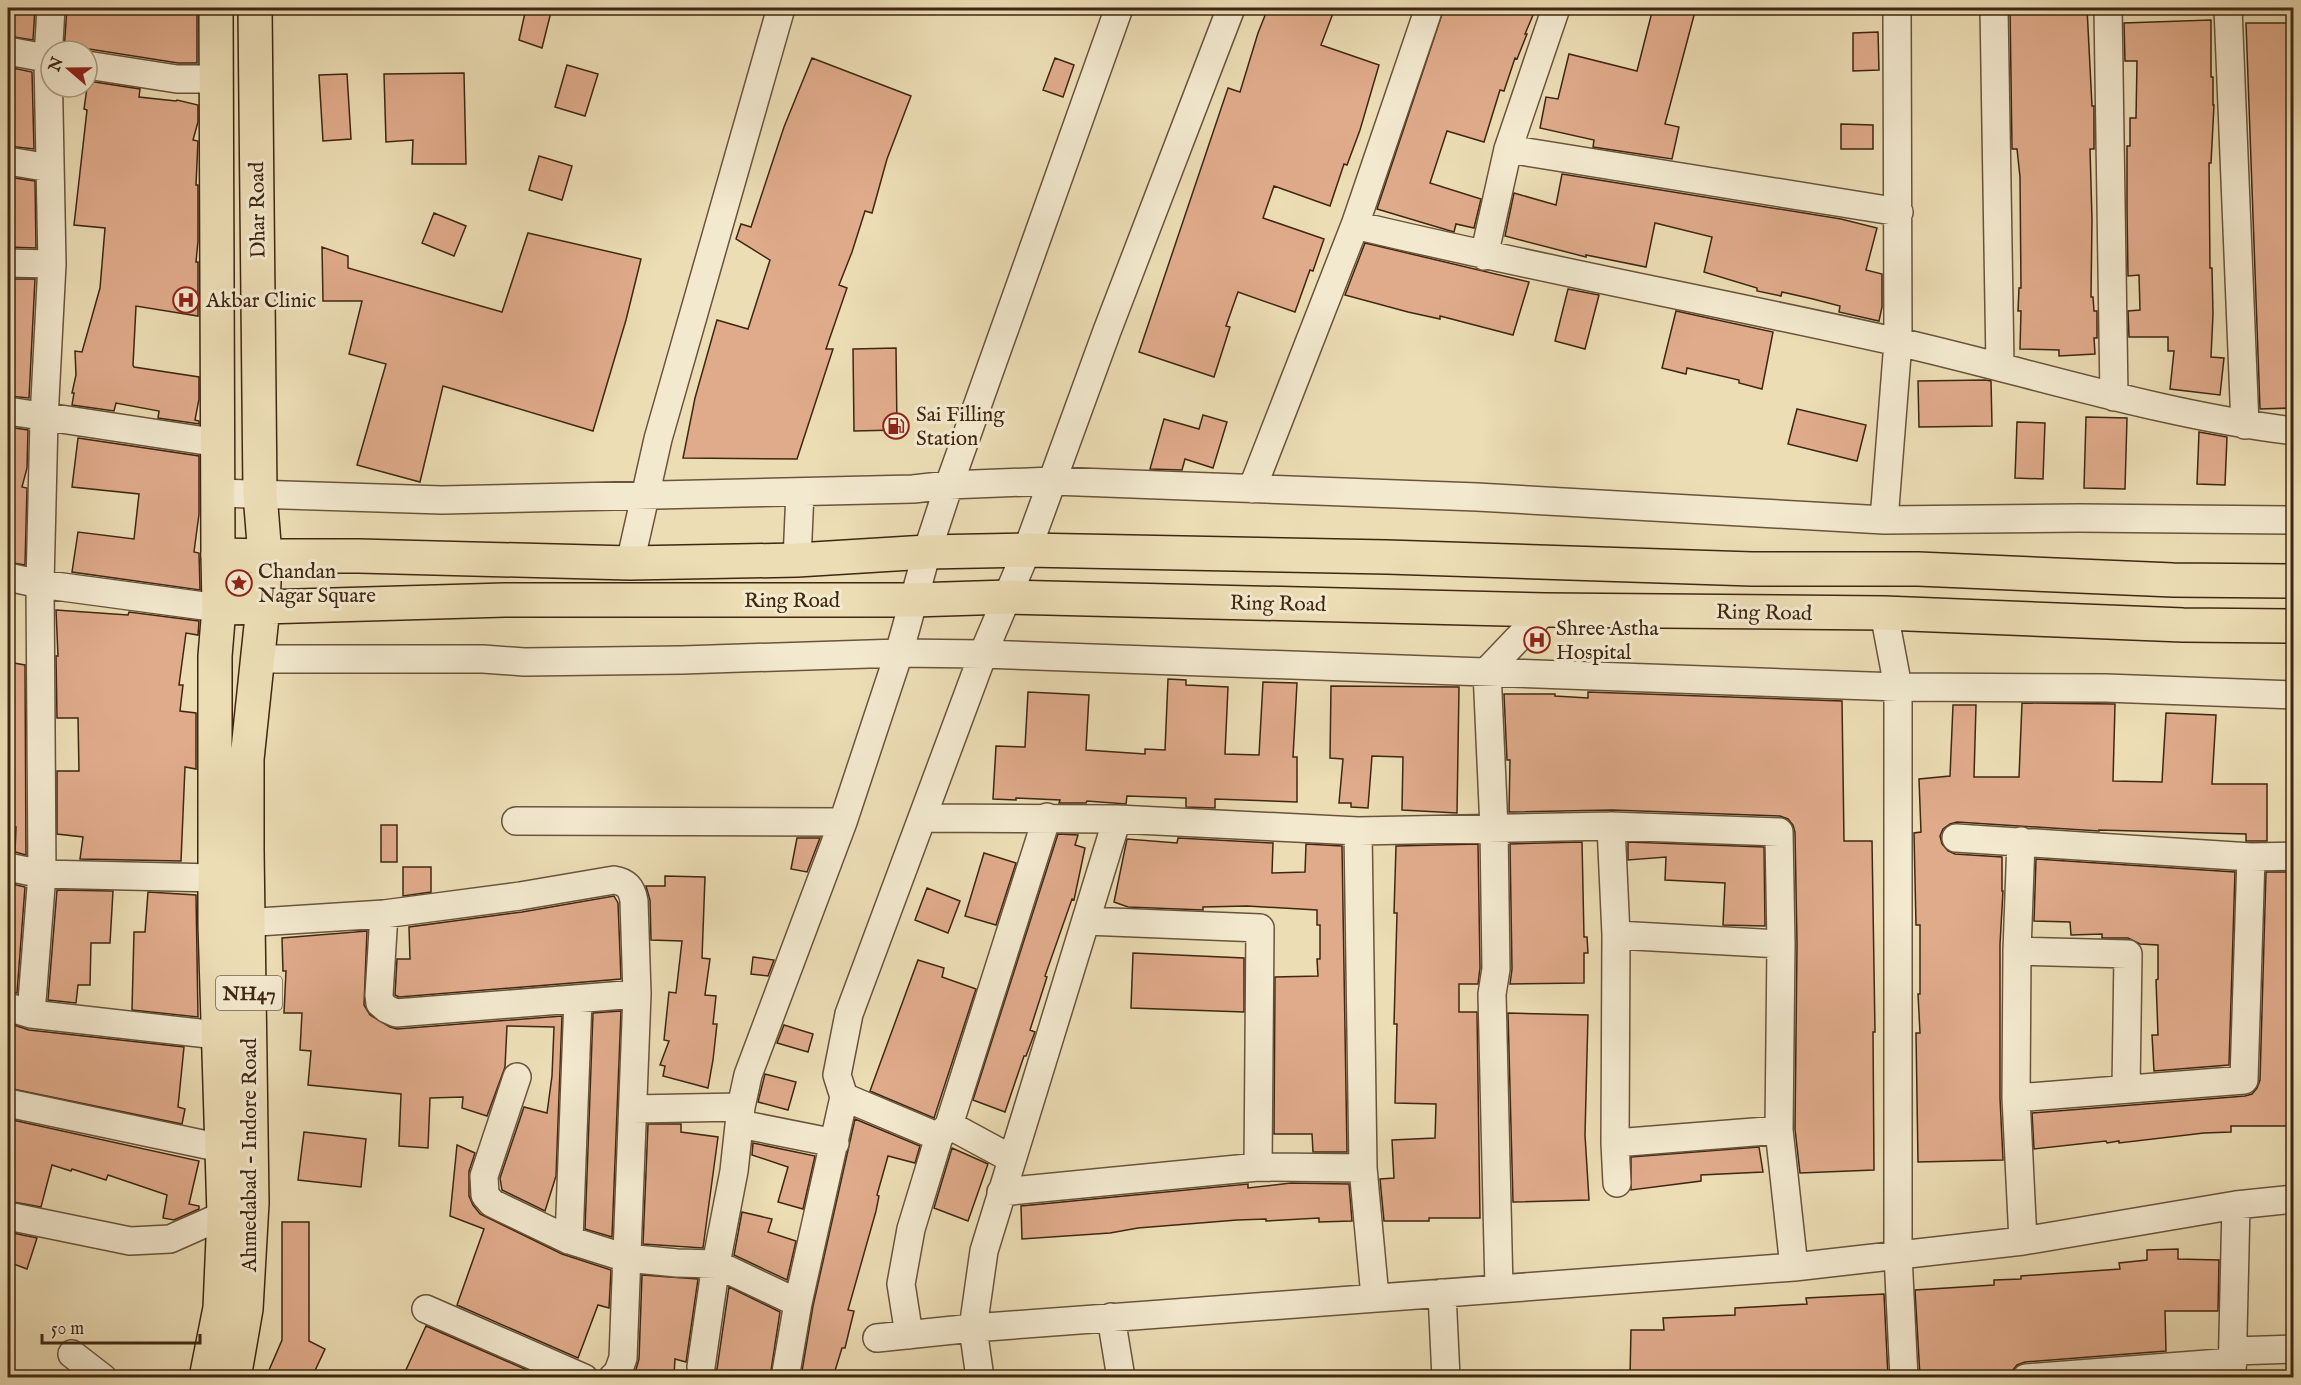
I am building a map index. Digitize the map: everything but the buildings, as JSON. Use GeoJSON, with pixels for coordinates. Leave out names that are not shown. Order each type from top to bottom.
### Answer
{"type":"FeatureCollection","features":[{"type":"Feature","properties":{"kind":"main road","name":"Dhar Road"},"geometry":{"type":"LineString","coordinates":[[216,8],[219,608]]}},
{"type":"Feature","properties":{"kind":"main road","name":"Dhar Road"},"geometry":{"type":"LineString","coordinates":[[255,8],[260,494],[265,556],[263,607]]}},
{"type":"Feature","properties":{"kind":"main road","name":"Ring Road"},"geometry":{"type":"LineString","coordinates":[[218,555],[630,563],[797,560],[927,552],[1027,550],[1387,557],[1752,569],[1918,569],[2173,580],[2294,581]]}},
{"type":"Feature","properties":{"kind":"main road","name":"Ring Road"},"geometry":{"type":"LineString","coordinates":[[219,608],[505,600],[914,600],[1008,597],[1545,610],[1884,613],[2183,625],[2294,626]]}},
{"type":"Feature","properties":{"kind":"main road","name":"Ahmedabad - Indore Road"},"geometry":{"type":"LineString","coordinates":[[234,1377],[246,1309],[238,1209],[248,923],[247,759],[263,607]]}},
{"type":"Feature","properties":{"kind":"main road","name":"Ahmedabad - Indore Road"},"geometry":{"type":"LineString","coordinates":[[206,1377],[238,1209],[221,1148],[217,1035],[215,656],[219,608]]}},
{"type":"Feature","properties":{"kind":"street"},"geometry":{"type":"LineString","coordinates":[[50,39],[51,8]]}},
{"type":"Feature","properties":{"kind":"street"},"geometry":{"type":"LineString","coordinates":[[630,563],[661,428],[781,8]]}},
{"type":"Feature","properties":{"kind":"street"},"geometry":{"type":"LineString","coordinates":[[701,1367],[748,1075],[843,822],[899,653],[927,552],[949,485],[1119,8]]}},
{"type":"Feature","properties":{"kind":"street"},"geometry":{"type":"LineString","coordinates":[[785,1377],[798,1303],[844,1097],[837,1075],[849,1014],[983,654],[1027,550],[1107,331],[1231,8]]}},
{"type":"Feature","properties":{"kind":"street"},"geometry":{"type":"LineString","coordinates":[[1252,489],[1355,225],[1429,8]]}},
{"type":"Feature","properties":{"kind":"street"},"geometry":{"type":"LineString","coordinates":[[1484,256],[1508,148],[1556,8]]}},
{"type":"Feature","properties":{"kind":"street"},"geometry":{"type":"LineString","coordinates":[[1884,520],[1898,342],[1897,8]]}},
{"type":"Feature","properties":{"kind":"street"},"geometry":{"type":"LineString","coordinates":[[1994,8],[2000,366]]}},
{"type":"Feature","properties":{"kind":"street"},"geometry":{"type":"LineString","coordinates":[[2108,8],[2114,397]]}},
{"type":"Feature","properties":{"kind":"street"},"geometry":{"type":"LineString","coordinates":[[2228,8],[2245,425]]}},
{"type":"Feature","properties":{"kind":"street"},"geometry":{"type":"LineString","coordinates":[[8,51],[39,57]]}},
{"type":"Feature","properties":{"kind":"street"},"geometry":{"type":"LineString","coordinates":[[99,67],[177,79],[217,79]]}},
{"type":"Feature","properties":{"kind":"street"},"geometry":{"type":"LineString","coordinates":[[50,99],[52,264],[44,418],[40,584],[42,874],[19,1011],[217,1035]]}},
{"type":"Feature","properties":{"kind":"street"},"geometry":{"type":"LineString","coordinates":[[1508,148],[1899,212]]}},
{"type":"Feature","properties":{"kind":"street"},"geometry":{"type":"LineString","coordinates":[[8,161],[50,168]]}},
{"type":"Feature","properties":{"kind":"street"},"geometry":{"type":"LineString","coordinates":[[1355,225],[1484,256],[1898,342],[2000,366],[2114,397],[2245,425],[2294,431]]}},
{"type":"Feature","properties":{"kind":"street"},"geometry":{"type":"LineString","coordinates":[[8,263],[52,264]]}},
{"type":"Feature","properties":{"kind":"street"},"geometry":{"type":"LineString","coordinates":[[8,411],[219,443]]}},
{"type":"Feature","properties":{"kind":"street"},"geometry":{"type":"LineString","coordinates":[[219,493],[442,500],[913,489],[1053,480],[1477,497],[1884,520],[2079,518],[2294,520]]}},
{"type":"Feature","properties":{"kind":"street"},"geometry":{"type":"LineString","coordinates":[[797,560],[800,492]]}},
{"type":"Feature","properties":{"kind":"street"},"geometry":{"type":"LineString","coordinates":[[8,577],[40,584],[219,608]]}},
{"type":"Feature","properties":{"kind":"street"},"geometry":{"type":"LineString","coordinates":[[1499,1289],[1492,994],[1496,969],[1494,828],[1487,671],[1545,610]]}},
{"type":"Feature","properties":{"kind":"street"},"geometry":{"type":"LineString","coordinates":[[1884,613],[1898,687],[1898,1255],[1904,1377]]}},
{"type":"Feature","properties":{"kind":"street"},"geometry":{"type":"LineString","coordinates":[[256,659],[483,658],[547,662],[899,653],[983,654],[1898,687],[2106,688],[2294,695]]}},
{"type":"Feature","properties":{"kind":"street"},"geometry":{"type":"LineString","coordinates":[[909,1335],[901,1284],[911,1229],[1047,817]]}},
{"type":"Feature","properties":{"kind":"street"},"geometry":{"type":"LineString","coordinates":[[923,818],[1117,819],[1358,831],[1611,826],[1779,832],[1781,944],[1779,1130],[1794,1267]]}},
{"type":"Feature","properties":{"kind":"street"},"geometry":{"type":"LineString","coordinates":[[980,1377],[973,1329],[984,1251],[1117,819]]}},
{"type":"Feature","properties":{"kind":"street"},"geometry":{"type":"LineString","coordinates":[[516,820],[843,822]]}},
{"type":"Feature","properties":{"kind":"street"},"geometry":{"type":"LineString","coordinates":[[1611,826],[1616,935],[1615,1143],[1617,1183]]}},
{"type":"Feature","properties":{"kind":"street"},"geometry":{"type":"LineString","coordinates":[[1358,831],[1364,1168],[1376,1298]]}},
{"type":"Feature","properties":{"kind":"street"},"geometry":{"type":"LineString","coordinates":[[1956,838],[2251,857],[2294,856]]}},
{"type":"Feature","properties":{"kind":"street"},"geometry":{"type":"LineString","coordinates":[[2021,841],[2017,951],[2016,1098],[2023,1241]]}},
{"type":"Feature","properties":{"kind":"street"},"geometry":{"type":"LineString","coordinates":[[2016,1098],[2244,1080],[2251,857]]}},
{"type":"Feature","properties":{"kind":"street"},"geometry":{"type":"LineString","coordinates":[[8,867],[42,874],[215,878]]}},
{"type":"Feature","properties":{"kind":"street"},"geometry":{"type":"LineString","coordinates":[[215,924],[384,914],[520,896],[602,882],[621,881],[628,885],[633,891],[637,994],[623,1358],[618,1372],[612,1377]]}},
{"type":"Feature","properties":{"kind":"street"},"geometry":{"type":"LineString","coordinates":[[384,914],[380,1004],[396,1013],[637,994]]}},
{"type":"Feature","properties":{"kind":"street"},"geometry":{"type":"LineString","coordinates":[[1086,921],[1260,928],[1258,1167]]}},
{"type":"Feature","properties":{"kind":"street"},"geometry":{"type":"LineString","coordinates":[[1616,935],[1781,944]]}},
{"type":"Feature","properties":{"kind":"street"},"geometry":{"type":"LineString","coordinates":[[2017,951],[2128,954],[2126,1089]]}},
{"type":"Feature","properties":{"kind":"street"},"geometry":{"type":"LineString","coordinates":[[569,1240],[578,999]]}},
{"type":"Feature","properties":{"kind":"street"},"geometry":{"type":"LineString","coordinates":[[516,1077],[484,1176],[485,1195],[492,1203],[569,1240],[626,1258],[716,1264],[798,1303]]}},
{"type":"Feature","properties":{"kind":"street"},"geometry":{"type":"LineString","coordinates":[[844,1097],[944,1131],[1012,1159]]}},
{"type":"Feature","properties":{"kind":"street"},"geometry":{"type":"LineString","coordinates":[[8,1103],[221,1148]]}},
{"type":"Feature","properties":{"kind":"street"},"geometry":{"type":"LineString","coordinates":[[633,1109],[740,1116],[835,1143]]}},
{"type":"Feature","properties":{"kind":"street"},"geometry":{"type":"LineString","coordinates":[[1615,1143],[1779,1130]]}},
{"type":"Feature","properties":{"kind":"street"},"geometry":{"type":"LineString","coordinates":[[1001,1192],[1258,1167],[1364,1168]]}},
{"type":"Feature","properties":{"kind":"street"},"geometry":{"type":"LineString","coordinates":[[877,1338],[1111,1317],[1794,1267],[2023,1241],[2236,1205],[2294,1199]]}},
{"type":"Feature","properties":{"kind":"street"},"geometry":{"type":"LineString","coordinates":[[2233,1363],[2236,1205]]}},
{"type":"Feature","properties":{"kind":"street"},"geometry":{"type":"LineString","coordinates":[[8,1216],[130,1241],[170,1239],[238,1209]]}},
{"type":"Feature","properties":{"kind":"street"},"geometry":{"type":"LineString","coordinates":[[1442,1293],[1446,1377]]}},
{"type":"Feature","properties":{"kind":"street"},"geometry":{"type":"LineString","coordinates":[[426,1309],[584,1377]]}},
{"type":"Feature","properties":{"kind":"street"},"geometry":{"type":"LineString","coordinates":[[1111,1317],[1121,1377]]}},
{"type":"Feature","properties":{"kind":"street"},"geometry":{"type":"LineString","coordinates":[[2026,1377],[2233,1363],[2294,1349]]}},
{"type":"Feature","properties":{"kind":"street"},"geometry":{"type":"LineString","coordinates":[[72,1354],[103,1377]]}},
{"type":"Feature","properties":{"kind":"place","name":"Akbar Clinic"},"geometry":{"type":"Point","coordinates":[186,300]}},
{"type":"Feature","properties":{"kind":"place","name":"Sai Filling Station"},"geometry":{"type":"Point","coordinates":[896,426]}},
{"type":"Feature","properties":{"kind":"place","name":"Chandan Nagar Square"},"geometry":{"type":"Point","coordinates":[239,583]}},
{"type":"Feature","properties":{"kind":"place","name":"Shree Astha Hospital"},"geometry":{"type":"Point","coordinates":[1537,640]}}]}
